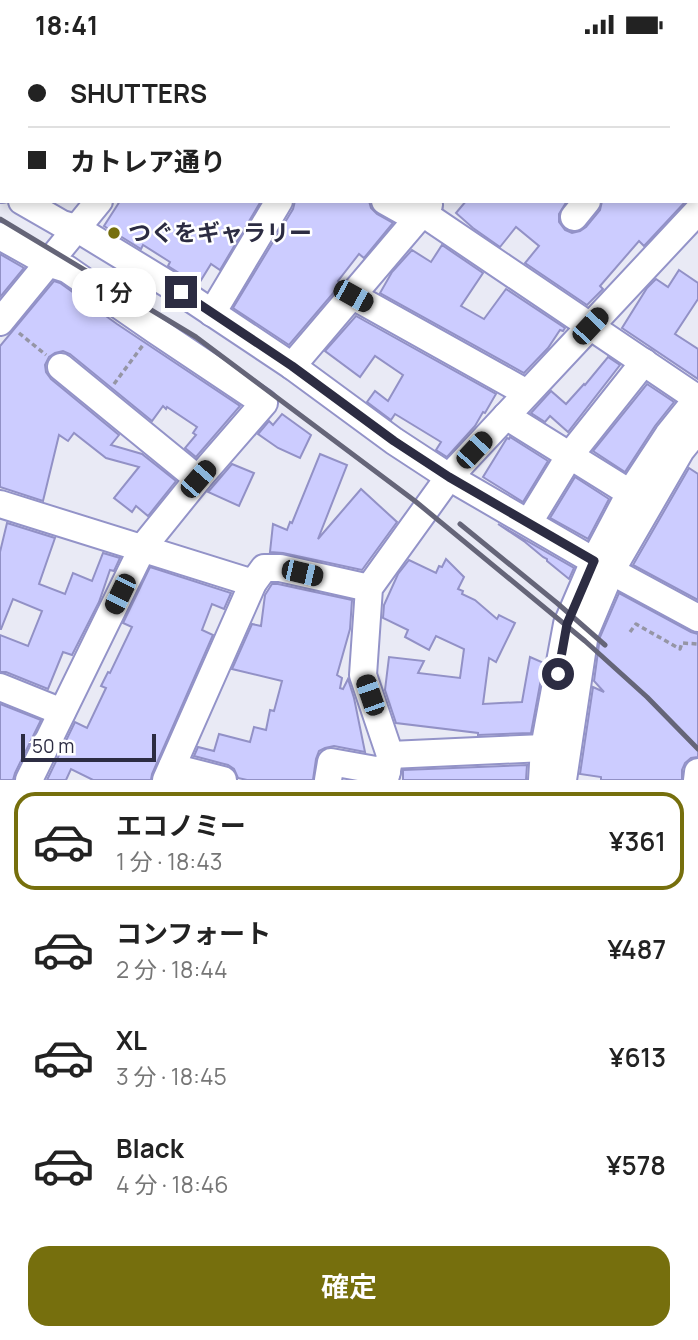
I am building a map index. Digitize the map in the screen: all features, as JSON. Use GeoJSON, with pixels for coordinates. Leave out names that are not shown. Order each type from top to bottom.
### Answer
{"type":"FeatureCollection","features":[{"type":"Feature","properties":{"kind":"street"},"geometry":{"type":"LineString","coordinates":[[25,203],[62,224],[76,228],[181,292],[292,366],[394,441],[449,477],[698,618]]}},
{"type":"Feature","properties":{"kind":"street"},"geometry":{"type":"LineString","coordinates":[[1,321],[97,203]]}},
{"type":"Feature","properties":{"kind":"street"},"geometry":{"type":"LineString","coordinates":[[212,313],[278,203]]}},
{"type":"Feature","properties":{"kind":"street"},"geometry":{"type":"LineString","coordinates":[[389,203],[410,215],[426,209]]}},
{"type":"Feature","properties":{"kind":"street"},"geometry":{"type":"LineString","coordinates":[[292,366],[426,209]]}},
{"type":"Feature","properties":{"kind":"street"},"geometry":{"type":"LineString","coordinates":[[426,209],[430,218],[698,399],[668,435],[630,493],[603,566],[585,633],[563,780]]}},
{"type":"Feature","properties":{"kind":"street"},"geometry":{"type":"LineString","coordinates":[[387,769],[363,675],[369,588],[449,477],[698,211]]}},
{"type":"Feature","properties":{"kind":"street"},"geometry":{"type":"LineString","coordinates":[[0,236],[48,263],[67,269],[264,403],[142,547],[29,780]]}},
{"type":"Feature","properties":{"kind":"street"},"geometry":{"type":"LineString","coordinates":[[353,296],[527,393]]}},
{"type":"Feature","properties":{"kind":"street"},"geometry":{"type":"LineString","coordinates":[[529,522],[570,455],[644,362]]}},
{"type":"Feature","properties":{"kind":"street"},"geometry":{"type":"LineString","coordinates":[[61,367],[198,479]]}},
{"type":"Feature","properties":{"kind":"street"},"geometry":{"type":"LineString","coordinates":[[506,416],[630,493]]}},
{"type":"Feature","properties":{"kind":"street"},"geometry":{"type":"LineString","coordinates":[[542,780],[544,748],[567,624],[603,566],[698,429]]}},
{"type":"Feature","properties":{"kind":"street"},"geometry":{"type":"LineString","coordinates":[[0,504],[253,583]]}},
{"type":"Feature","properties":{"kind":"street"},"geometry":{"type":"LineString","coordinates":[[223,780],[169,773],[253,583],[264,568],[280,568],[369,588]]}},
{"type":"Feature","properties":{"kind":"street"},"geometry":{"type":"LineString","coordinates":[[0,687],[62,712]]}},
{"type":"Feature","properties":{"kind":"street"},"geometry":{"type":"LineString","coordinates":[[328,780],[331,762],[387,769],[544,748]]}},
{"type":"Feature","properties":{"kind":"street"},"geometry":{"type":"LineString","coordinates":[[697,780],[698,772]]}},
{"type":"Feature","properties":{"kind":"path"},"geometry":{"type":"LineString","coordinates":[[1,321],[61,367]]}},
{"type":"Feature","properties":{"kind":"path"},"geometry":{"type":"LineString","coordinates":[[102,399],[155,330]]}},
{"type":"Feature","properties":{"kind":"path"},"geometry":{"type":"LineString","coordinates":[[630,632],[636,624],[680,649],[682,643],[698,644]]}},
{"type":"Feature","properties":{"kind":"building"},"geometry":{"type":"Polygon","coordinates":[[[119,203],[260,203],[220,270],[211,264],[198,285],[168,266],[170,262],[143,245],[141,249],[104,226],[119,203]]]}},
{"type":"Feature","properties":{"kind":"building"},"geometry":{"type":"Polygon","coordinates":[[[294,203],[370,203],[377,214],[393,223],[364,258],[359,254],[338,281],[341,284],[289,345],[233,308],[294,203]]]}},
{"type":"Feature","properties":{"kind":"building"},"geometry":{"type":"Polygon","coordinates":[[[464,203],[566,203],[559,214],[559,222],[565,230],[572,233],[586,227],[600,210],[602,203],[684,203],[644,246],[639,241],[600,286],[603,289],[587,305],[525,263],[539,246],[516,227],[500,247],[456,213],[464,203]]]}},
{"type":"Feature","properties":{"kind":"building"},"geometry":{"type":"Polygon","coordinates":[[[442,245],[483,273],[461,306],[484,319],[506,289],[565,328],[560,330],[548,348],[524,373],[380,293],[392,272],[412,250],[431,262],[442,245]]]}},
{"type":"Feature","properties":{"kind":"building"},"geometry":{"type":"Polygon","coordinates":[[[0,254],[24,268],[0,297],[0,254]]]}},
{"type":"Feature","properties":{"kind":"building"},"geometry":{"type":"Polygon","coordinates":[[[679,270],[698,283],[698,299],[675,334],[698,349],[698,379],[622,328],[647,288],[656,279],[668,287],[679,270]]]}},
{"type":"Feature","properties":{"kind":"building"},"geometry":{"type":"Polygon","coordinates":[[[54,281],[240,406],[196,457],[185,448],[196,435],[193,433],[197,427],[163,406],[152,421],[70,354],[63,351],[49,357],[45,365],[51,379],[119,435],[111,445],[142,454],[176,481],[148,516],[136,506],[132,512],[114,498],[139,467],[106,458],[74,433],[68,441],[59,435],[43,501],[0,487],[0,346],[54,281]]]}},
{"type":"Feature","properties":{"kind":"building"},"geometry":{"type":"Polygon","coordinates":[[[356,316],[496,394],[475,426],[447,457],[436,450],[441,442],[395,414],[391,420],[367,402],[375,391],[388,401],[403,375],[375,356],[360,377],[325,351],[356,316]]]}},
{"type":"Feature","properties":{"kind":"building"},"geometry":{"type":"Polygon","coordinates":[[[608,357],[620,365],[568,432],[550,416],[545,422],[531,413],[551,391],[566,404],[608,357]]]}},
{"type":"Feature","properties":{"kind":"building"},"geometry":{"type":"Polygon","coordinates":[[[647,384],[674,402],[625,472],[593,451],[647,384]]]}},
{"type":"Feature","properties":{"kind":"building"},"geometry":{"type":"Polygon","coordinates":[[[282,414],[311,435],[300,458],[278,448],[258,434],[269,421],[273,425],[282,414]]]}},
{"type":"Feature","properties":{"kind":"building"},"geometry":{"type":"Polygon","coordinates":[[[510,437],[548,461],[523,502],[483,477],[510,437]]]}},
{"type":"Feature","properties":{"kind":"building"},"geometry":{"type":"Polygon","coordinates":[[[320,454],[347,465],[318,539],[361,489],[397,522],[362,570],[270,552],[273,524],[287,530],[290,522],[292,523],[320,454]]]}},
{"type":"Feature","properties":{"kind":"building"},"geometry":{"type":"Polygon","coordinates":[[[232,464],[254,473],[239,506],[208,492],[232,464]]]}},
{"type":"Feature","properties":{"kind":"building"},"geometry":{"type":"Polygon","coordinates":[[[689,468],[698,474],[698,600],[633,565],[689,468]]]}},
{"type":"Feature","properties":{"kind":"building"},"geometry":{"type":"Polygon","coordinates":[[[575,477],[609,499],[588,539],[550,518],[575,477]]]}},
{"type":"Feature","properties":{"kind":"building"},"geometry":{"type":"Polygon","coordinates":[[[7,523],[55,538],[39,584],[65,594],[73,573],[92,581],[103,553],[120,558],[114,571],[110,570],[99,602],[72,655],[63,652],[48,689],[0,672],[0,635],[28,646],[42,611],[13,599],[0,629],[0,552],[7,523]]]}},
{"type":"Feature","properties":{"kind":"building"},"geometry":{"type":"Polygon","coordinates":[[[498,524],[574,568],[569,579],[547,559],[498,524]]]}},
{"type":"Feature","properties":{"kind":"building"},"geometry":{"type":"Polygon","coordinates":[[[446,559],[464,577],[458,589],[463,591],[462,594],[475,600],[497,619],[499,615],[515,623],[496,662],[489,658],[483,704],[522,702],[530,657],[544,663],[531,733],[478,735],[396,723],[385,690],[389,657],[424,661],[418,673],[460,678],[464,649],[436,636],[429,650],[405,637],[408,630],[383,618],[384,605],[398,574],[409,560],[436,573],[446,559]]]}},
{"type":"Feature","properties":{"kind":"building"},"geometry":{"type":"Polygon","coordinates":[[[150,567],[231,593],[224,609],[212,604],[202,630],[213,635],[151,780],[93,780],[71,769],[66,780],[47,780],[75,722],[87,728],[106,688],[101,686],[132,627],[123,623],[150,567]]]}},
{"type":"Feature","properties":{"kind":"building"},"geometry":{"type":"Polygon","coordinates":[[[272,584],[352,600],[350,629],[337,675],[342,678],[340,688],[343,689],[348,679],[365,752],[334,746],[319,751],[313,780],[247,780],[238,778],[234,769],[228,765],[194,756],[198,747],[214,751],[219,734],[250,742],[254,727],[266,730],[270,710],[274,711],[282,681],[232,669],[252,624],[261,626],[265,595],[272,584]]]}},
{"type":"Feature","properties":{"kind":"building"},"geometry":{"type":"Polygon","coordinates":[[[619,593],[698,634],[698,757],[685,763],[682,780],[601,780],[601,777],[580,774],[593,687],[604,692],[594,681],[600,637],[619,593]]]}},
{"type":"Feature","properties":{"kind":"building"},"geometry":{"type":"Polygon","coordinates":[[[0,704],[41,720],[13,780],[0,780],[0,704]]]}},
{"type":"Feature","properties":{"kind":"building"},"geometry":{"type":"Polygon","coordinates":[[[527,765],[526,780],[403,780],[403,770],[527,765]]]}},
{"type":"Feature","properties":{"kind":"railway"},"geometry":{"type":"LineString","coordinates":[[0,219],[196,337],[415,501],[585,641],[647,697],[698,749]]}},
{"type":"Feature","properties":{"kind":"railway"},"geometry":{"type":"LineString","coordinates":[[460,524],[605,645]]}},
{"type":"Feature","properties":{"kind":"place","name":"つぐをギャラリー"},"geometry":{"type":"Point","coordinates":[114,233]}},
{"type":"Feature","properties":{"kind":"route"},"geometry":{"type":"LineString","coordinates":[[181,292],[292,366],[394,441],[449,477],[594,561],[567,624],[558,674]]}}]}
